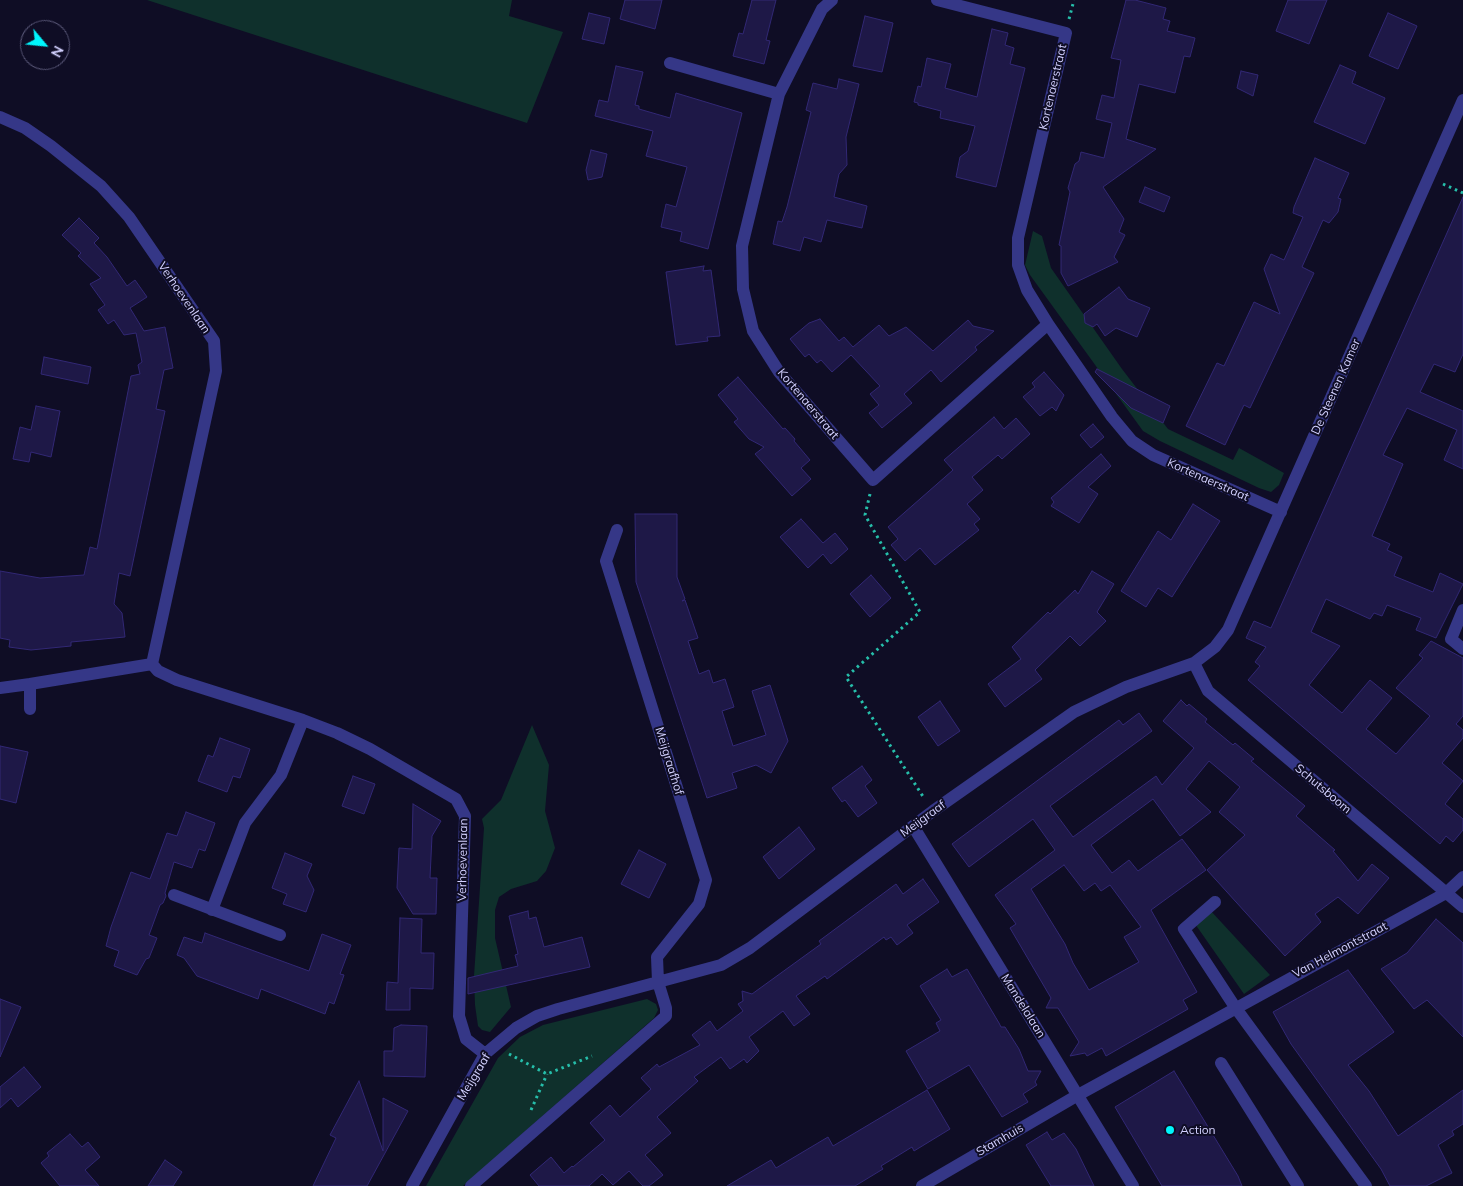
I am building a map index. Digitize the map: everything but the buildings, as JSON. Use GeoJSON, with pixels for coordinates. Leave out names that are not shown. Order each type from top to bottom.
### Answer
{"type":"FeatureCollection","features":[{"type":"Feature","properties":{"kind":"street","name":"Kortenaerstraat"},"geometry":{"type":"LineString","coordinates":[[832,0],[822,8],[779,94],[742,246],[743,289],[754,331],[779,372],[873,480]]}},
{"type":"Feature","properties":{"kind":"street","name":"Kortenaerstraat"},"geometry":{"type":"LineString","coordinates":[[937,0],[1066,33],[1018,238],[1018,265],[1027,290],[1112,417],[1132,441],[1153,455],[1281,512]]}},
{"type":"Feature","properties":{"kind":"street"},"geometry":{"type":"LineString","coordinates":[[670,63],[779,94]]}},
{"type":"Feature","properties":{"kind":"street","name":"De Steenen Kamer"},"geometry":{"type":"LineString","coordinates":[[1194,663],[1215,647],[1228,630],[1463,100]]}},
{"type":"Feature","properties":{"kind":"street","name":"Verhoevenlaan"},"geometry":{"type":"LineString","coordinates":[[0,117],[25,128],[101,186],[128,217],[214,341],[216,371],[152,664],[158,670],[177,680],[303,720],[370,749],[450,794],[461,806],[465,816],[459,1016],[466,1039],[490,1050]]}},
{"type":"Feature","properties":{"kind":"street"},"geometry":{"type":"LineString","coordinates":[[873,480],[1048,324]]}},
{"type":"Feature","properties":{"kind":"street","name":"Meijgraafhof"},"geometry":{"type":"LineString","coordinates":[[617,530],[606,561],[706,880],[699,904],[657,957],[658,982]]}},
{"type":"Feature","properties":{"kind":"street"},"geometry":{"type":"LineString","coordinates":[[1463,610],[1451,639],[1463,648]]}},
{"type":"Feature","properties":{"kind":"street","name":"Meijgraaf"},"geometry":{"type":"LineString","coordinates":[[412,1186],[490,1050],[516,1028],[537,1016],[721,965],[750,948],[933,811],[1074,712],[1126,687],[1194,663]]}},
{"type":"Feature","properties":{"kind":"street","name":"Schutsboom"},"geometry":{"type":"LineString","coordinates":[[1194,663],[1208,691],[1463,907]]}},
{"type":"Feature","properties":{"kind":"street"},"geometry":{"type":"LineString","coordinates":[[0,688],[152,664]]}},
{"type":"Feature","properties":{"kind":"street"},"geometry":{"type":"LineString","coordinates":[[30,684],[30,709]]}},
{"type":"Feature","properties":{"kind":"street"},"geometry":{"type":"LineString","coordinates":[[212,910],[245,823],[281,775],[303,720]]}},
{"type":"Feature","properties":{"kind":"street","name":"Mandelalaan"},"geometry":{"type":"LineString","coordinates":[[913,826],[1133,1186]]}},
{"type":"Feature","properties":{"kind":"street","name":"Van Helmontstraat"},"geometry":{"type":"LineString","coordinates":[[1078,1095],[1235,1007],[1446,893],[1463,877]]}},
{"type":"Feature","properties":{"kind":"street"},"geometry":{"type":"LineString","coordinates":[[174,895],[280,935]]}},
{"type":"Feature","properties":{"kind":"street"},"geometry":{"type":"LineString","coordinates":[[1215,902],[1184,928],[1235,1007],[1366,1186]]}},
{"type":"Feature","properties":{"kind":"street"},"geometry":{"type":"LineString","coordinates":[[471,1186],[666,1016],[666,1008],[658,982]]}},
{"type":"Feature","properties":{"kind":"street"},"geometry":{"type":"LineString","coordinates":[[1221,1063],[1298,1186]]}},
{"type":"Feature","properties":{"kind":"street","name":"Stamhuis"},"geometry":{"type":"LineString","coordinates":[[922,1186],[1078,1095]]}},
{"type":"Feature","properties":{"kind":"path"},"geometry":{"type":"LineString","coordinates":[[1429,178],[1463,193]]}},
{"type":"Feature","properties":{"kind":"path"},"geometry":{"type":"LineString","coordinates":[[873,480],[865,516],[920,612],[846,676],[933,811]]}},
{"type":"Feature","properties":{"kind":"path"},"geometry":{"type":"LineString","coordinates":[[490,1050],[547,1074],[601,1053],[611,1065]]}},
{"type":"Feature","properties":{"kind":"path"},"geometry":{"type":"LineString","coordinates":[[533,1132],[526,1123],[547,1074]]}},
{"type":"Feature","properties":{"kind":"green space"},"geometry":{"type":"Polygon","coordinates":[[[147,0],[512,0],[509,16],[563,32],[527,123],[147,0]]]}},
{"type":"Feature","properties":{"kind":"green space"},"geometry":{"type":"Polygon","coordinates":[[[1033,231],[1042,236],[1051,268],[1122,369],[1168,429],[1233,460],[1239,448],[1284,473],[1279,485],[1271,492],[1259,488],[1143,431],[1030,275],[1025,265],[1033,231]]]}},
{"type":"Feature","properties":{"kind":"green space"},"geometry":{"type":"Polygon","coordinates":[[[532,725],[549,765],[545,811],[555,848],[546,871],[537,881],[511,889],[499,897],[495,910],[495,938],[511,1007],[490,1032],[482,1030],[478,1026],[475,1005],[474,976],[484,828],[482,819],[501,800],[532,725]]]}},
{"type":"Feature","properties":{"kind":"green space"},"geometry":{"type":"Polygon","coordinates":[[[1210,910],[1270,975],[1244,994],[1193,921],[1210,910]]]}},
{"type":"Feature","properties":{"kind":"green space"},"geometry":{"type":"Polygon","coordinates":[[[647,999],[656,1004],[658,1010],[654,1018],[463,1186],[426,1186],[498,1058],[520,1037],[543,1025],[647,999]]]}},
{"type":"Feature","properties":{"kind":"place","name":"Action"},"geometry":{"type":"Point","coordinates":[1170,1130]}}]}
